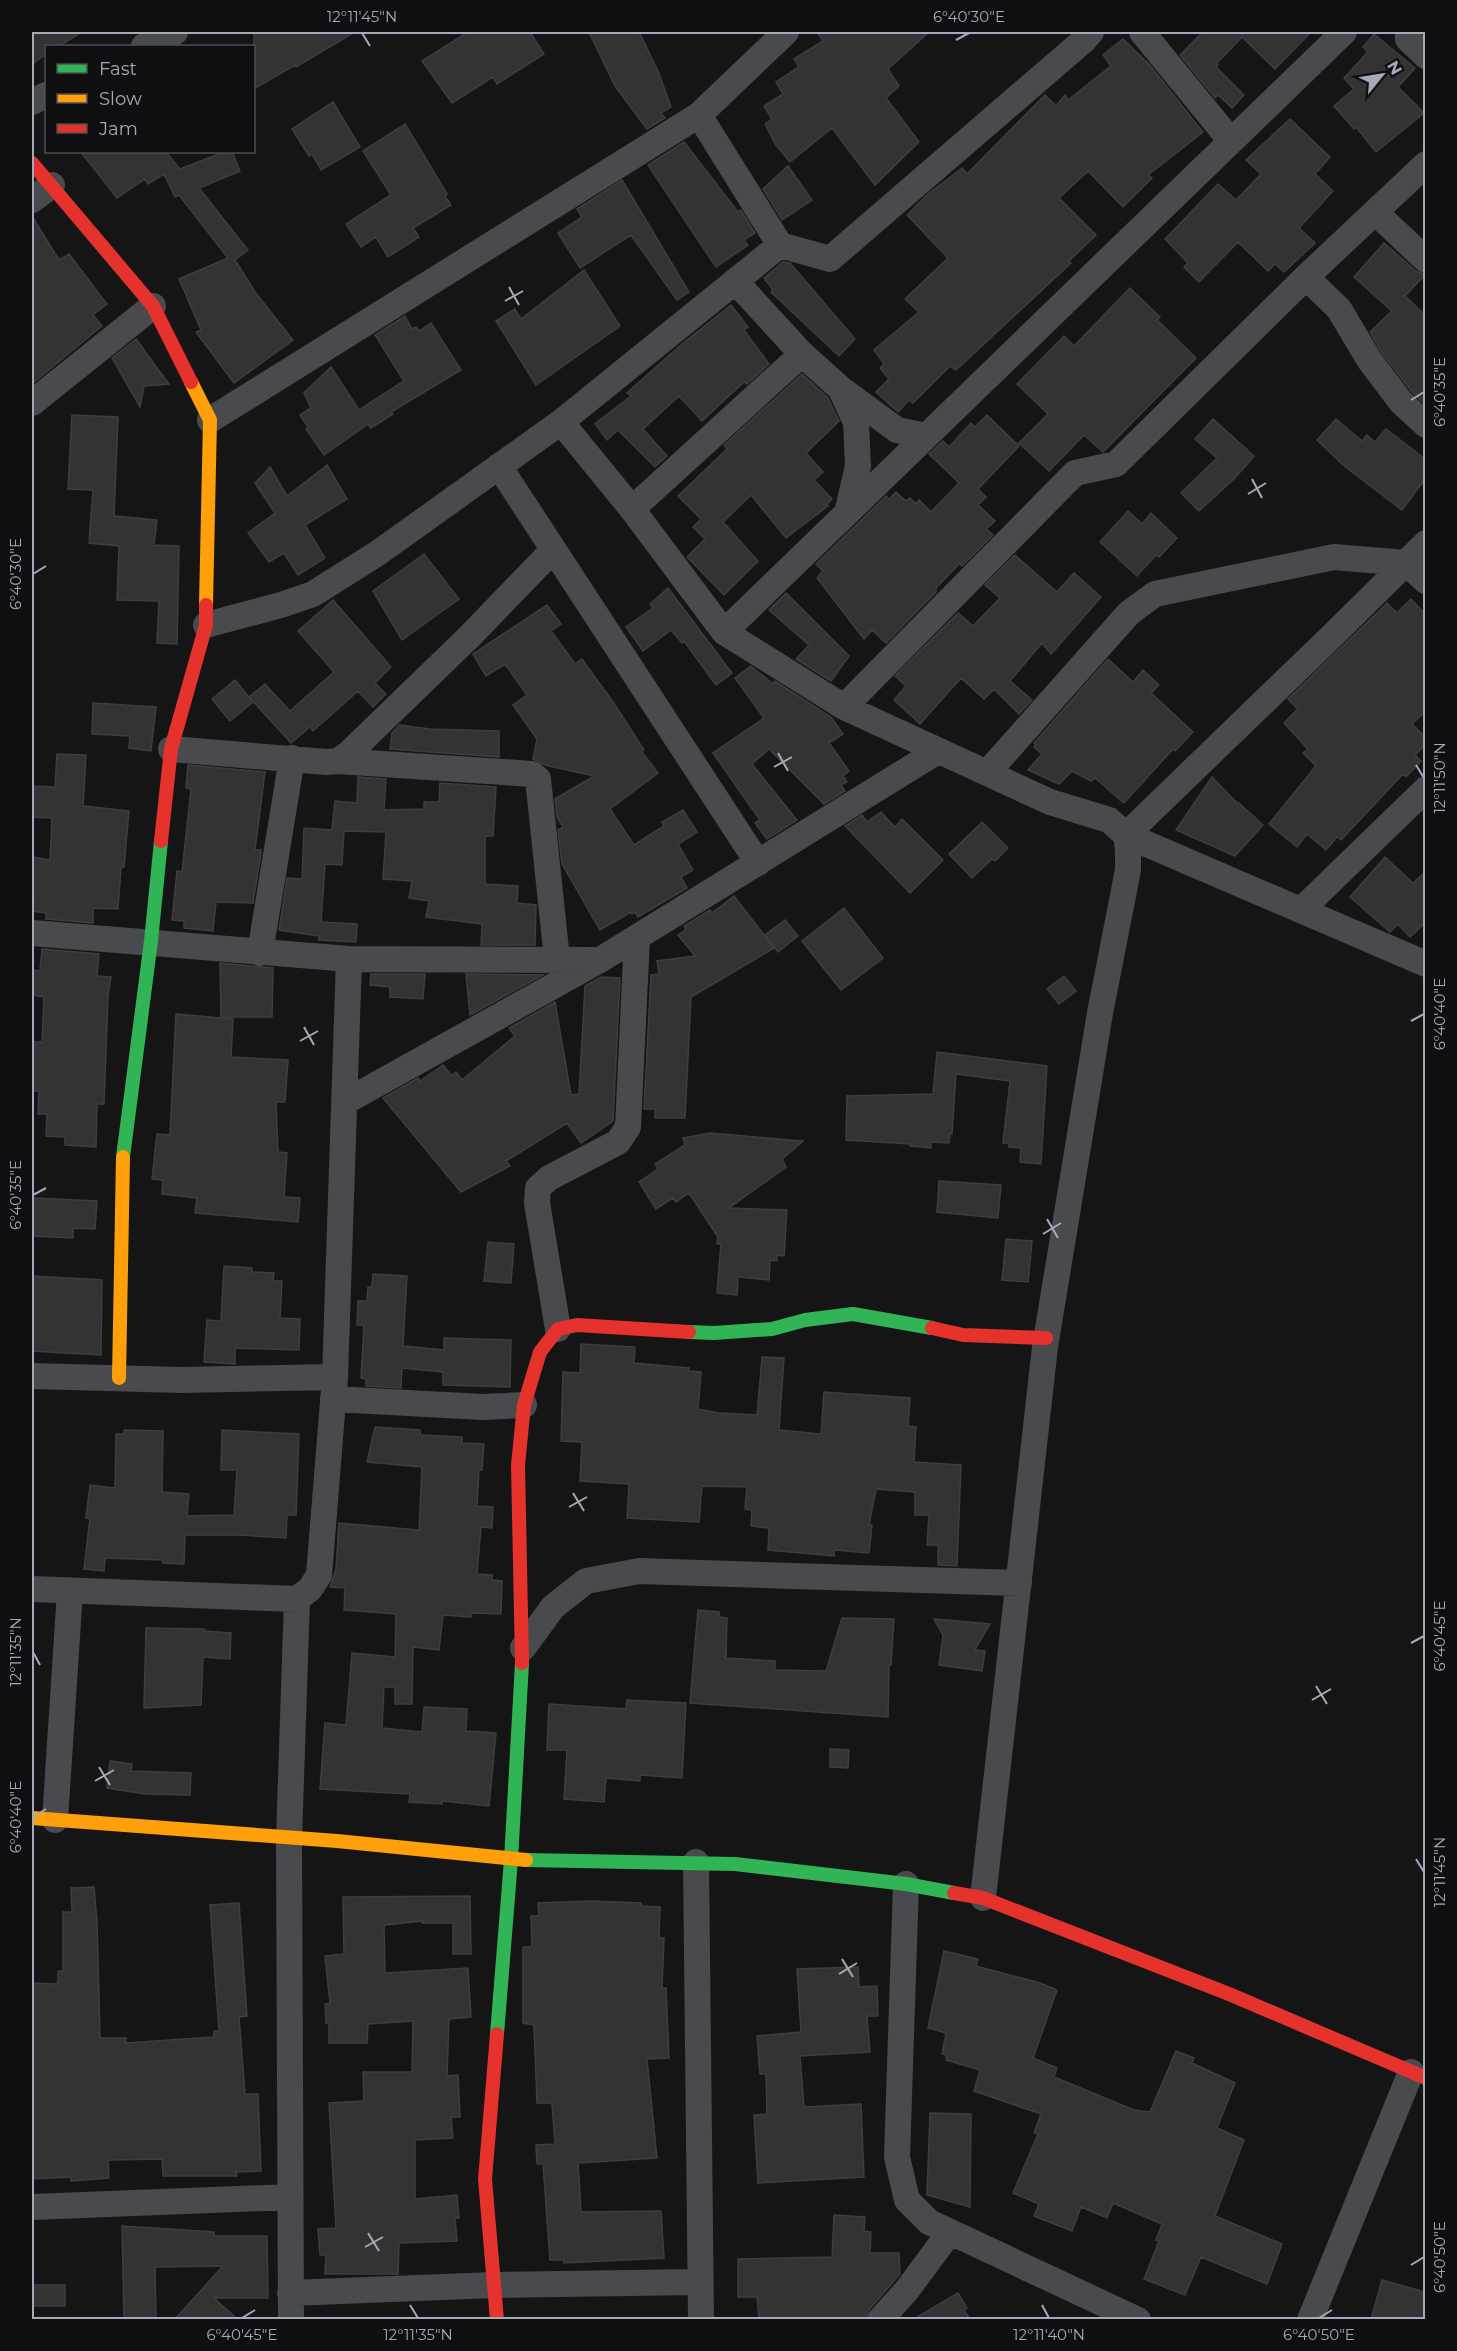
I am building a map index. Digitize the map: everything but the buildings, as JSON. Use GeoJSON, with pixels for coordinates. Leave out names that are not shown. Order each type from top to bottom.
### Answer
{"type":"FeatureCollection","features":[{"type":"Feature","properties":{"kind":"street"},"geometry":{"type":"LineString","coordinates":[[146,45],[175,32]]}},
{"type":"Feature","properties":{"kind":"street"},"geometry":{"type":"LineString","coordinates":[[210,420],[699,115],[786,32]]}},
{"type":"Feature","properties":{"kind":"street"},"geometry":{"type":"LineString","coordinates":[[699,115],[780,245],[830,260],[1091,32]]}},
{"type":"Feature","properties":{"kind":"street"},"geometry":{"type":"LineString","coordinates":[[1142,32],[1231,141]]}},
{"type":"Feature","properties":{"kind":"street"},"geometry":{"type":"LineString","coordinates":[[724,632],[1344,32]]}},
{"type":"Feature","properties":{"kind":"street"},"geometry":{"type":"LineString","coordinates":[[1408,32],[1408,39],[1425,56]]}},
{"type":"Feature","properties":{"kind":"street"},"geometry":{"type":"LineString","coordinates":[[32,163],[153,306],[210,420],[206,625],[171,749],[151,941],[122,1163],[119,1378]]}},
{"type":"Feature","properties":{"kind":"street"},"geometry":{"type":"LineString","coordinates":[[844,707],[1075,472],[1116,464],[1306,277],[1425,164]]}},
{"type":"Feature","properties":{"kind":"street"},"geometry":{"type":"LineString","coordinates":[[32,200],[52,185]]}},
{"type":"Feature","properties":{"kind":"street"},"geometry":{"type":"LineString","coordinates":[[1375,212],[1425,260]]}},
{"type":"Feature","properties":{"kind":"street"},"geometry":{"type":"LineString","coordinates":[[206,625],[313,594],[378,553],[561,422],[780,245]]}},
{"type":"Feature","properties":{"kind":"street"},"geometry":{"type":"LineString","coordinates":[[1306,277],[1339,309],[1370,361],[1401,402],[1425,425]]}},
{"type":"Feature","properties":{"kind":"street"},"geometry":{"type":"LineString","coordinates":[[735,281],[802,354],[841,389],[897,430],[926,436]]}},
{"type":"Feature","properties":{"kind":"street"},"geometry":{"type":"LineString","coordinates":[[32,403],[153,306]]}},
{"type":"Feature","properties":{"kind":"street"},"geometry":{"type":"LineString","coordinates":[[632,509],[802,354]]}},
{"type":"Feature","properties":{"kind":"street"},"geometry":{"type":"LineString","coordinates":[[841,389],[856,422],[858,466],[847,513]]}},
{"type":"Feature","properties":{"kind":"street"},"geometry":{"type":"LineString","coordinates":[[561,422],[632,509],[724,632],[844,707],[938,752],[1050,802],[1109,820],[1126,835],[1425,964]]}},
{"type":"Feature","properties":{"kind":"street"},"geometry":{"type":"LineString","coordinates":[[499,466],[758,863]]}},
{"type":"Feature","properties":{"kind":"street"},"geometry":{"type":"LineString","coordinates":[[1126,835],[1425,543]]}},
{"type":"Feature","properties":{"kind":"street"},"geometry":{"type":"LineString","coordinates":[[338,761],[462,644],[554,550]]}},
{"type":"Feature","properties":{"kind":"street"},"geometry":{"type":"LineString","coordinates":[[987,773],[1129,613],[1155,594],[1334,556],[1406,563],[1425,581]]}},
{"type":"Feature","properties":{"kind":"street"},"geometry":{"type":"LineString","coordinates":[[171,749],[326,762],[532,774],[538,780],[557,960]]}},
{"type":"Feature","properties":{"kind":"street"},"geometry":{"type":"LineString","coordinates":[[345,1102],[600,960],[938,752]]}},
{"type":"Feature","properties":{"kind":"street"},"geometry":{"type":"LineString","coordinates":[[260,953],[292,758]]}},
{"type":"Feature","properties":{"kind":"street"},"geometry":{"type":"LineString","coordinates":[[1301,910],[1425,789]]}},
{"type":"Feature","properties":{"kind":"street"},"geometry":{"type":"LineString","coordinates":[[982,1898],[1046,1338],[1100,1013],[1128,870],[1126,835]]}},
{"type":"Feature","properties":{"kind":"street"},"geometry":{"type":"LineString","coordinates":[[32,933],[349,959],[600,960]]}},
{"type":"Feature","properties":{"kind":"street"},"geometry":{"type":"LineString","coordinates":[[558,1329],[537,1203],[538,1188],[549,1178],[618,1142],[628,1127],[637,937]]}},
{"type":"Feature","properties":{"kind":"street"},"geometry":{"type":"LineString","coordinates":[[32,1589],[297,1599],[310,1589],[319,1575],[334,1388],[349,959]]}},
{"type":"Feature","properties":{"kind":"street"},"geometry":{"type":"LineString","coordinates":[[498,2319],[485,2179],[511,1860],[523,1648],[518,1465],[524,1406],[540,1352],[558,1329],[577,1325],[714,1333],[742,1332],[772,1329],[805,1320],[853,1314],[904,1322],[954,1334],[1046,1338]]}},
{"type":"Feature","properties":{"kind":"street"},"geometry":{"type":"LineString","coordinates":[[32,1376],[181,1380],[334,1388],[483,1407],[524,1406]]}},
{"type":"Feature","properties":{"kind":"street"},"geometry":{"type":"LineString","coordinates":[[523,1648],[553,1607],[586,1581],[639,1571],[1019,1583]]}},
{"type":"Feature","properties":{"kind":"street"},"geometry":{"type":"LineString","coordinates":[[70,1592],[43,1819],[337,1841],[511,1860],[735,1864],[906,1884],[982,1898],[1230,1994],[1418,2075],[1310,2319]]}},
{"type":"Feature","properties":{"kind":"street"},"geometry":{"type":"LineString","coordinates":[[291,2319],[289,1838],[297,1599]]}},
{"type":"Feature","properties":{"kind":"street"},"geometry":{"type":"LineString","coordinates":[[696,1862],[701,2319]]}},
{"type":"Feature","properties":{"kind":"street"},"geometry":{"type":"LineString","coordinates":[[906,1884],[897,2157],[907,2200],[929,2222],[1138,2319]]}},
{"type":"Feature","properties":{"kind":"street"},"geometry":{"type":"LineString","coordinates":[[32,2207],[290,2197]]}},
{"type":"Feature","properties":{"kind":"street"},"geometry":{"type":"LineString","coordinates":[[880,2319],[907,2290],[950,2232]]}},
{"type":"Feature","properties":{"kind":"street"},"geometry":{"type":"LineString","coordinates":[[290,2293],[494,2285],[699,2282]]}},
{"type":"Feature","properties":{"kind":"traffic: fast"},"geometry":{"type":"LineString","coordinates":[[123,1157],[151,941],[161,841]]}},
{"type":"Feature","properties":{"kind":"traffic: fast"},"geometry":{"type":"LineString","coordinates":[[689,1332],[714,1333],[772,1329],[805,1320],[853,1314],[932,1328]]}},
{"type":"Feature","properties":{"kind":"traffic: fast"},"geometry":{"type":"LineString","coordinates":[[497,2034],[511,1860],[522,1663]]}},
{"type":"Feature","properties":{"kind":"traffic: fast"},"geometry":{"type":"LineString","coordinates":[[526,1860],[735,1864],[906,1884],[954,1893]]}},
{"type":"Feature","properties":{"kind":"traffic: slow"},"geometry":{"type":"LineString","coordinates":[[191,382],[210,420],[206,605]]}},
{"type":"Feature","properties":{"kind":"traffic: slow"},"geometry":{"type":"LineString","coordinates":[[119,1378],[123,1157]]}},
{"type":"Feature","properties":{"kind":"traffic: slow"},"geometry":{"type":"LineString","coordinates":[[32,1818],[337,1841],[526,1860]]}},
{"type":"Feature","properties":{"kind":"traffic: jam"},"geometry":{"type":"LineString","coordinates":[[32,163],[153,306],[191,382]]}},
{"type":"Feature","properties":{"kind":"traffic: jam"},"geometry":{"type":"LineString","coordinates":[[161,841],[171,749],[206,625],[206,605]]}},
{"type":"Feature","properties":{"kind":"traffic: jam"},"geometry":{"type":"LineString","coordinates":[[522,1663],[518,1465],[524,1405],[540,1352],[558,1329],[577,1325],[689,1332]]}},
{"type":"Feature","properties":{"kind":"traffic: jam"},"geometry":{"type":"LineString","coordinates":[[932,1328],[963,1335],[1046,1338]]}},
{"type":"Feature","properties":{"kind":"traffic: jam"},"geometry":{"type":"LineString","coordinates":[[954,1893],[983,1898],[1229,1994],[1426,2078]]}},
{"type":"Feature","properties":{"kind":"traffic: jam"},"geometry":{"type":"LineString","coordinates":[[497,2034],[485,2179],[497,2320]]}}]}
